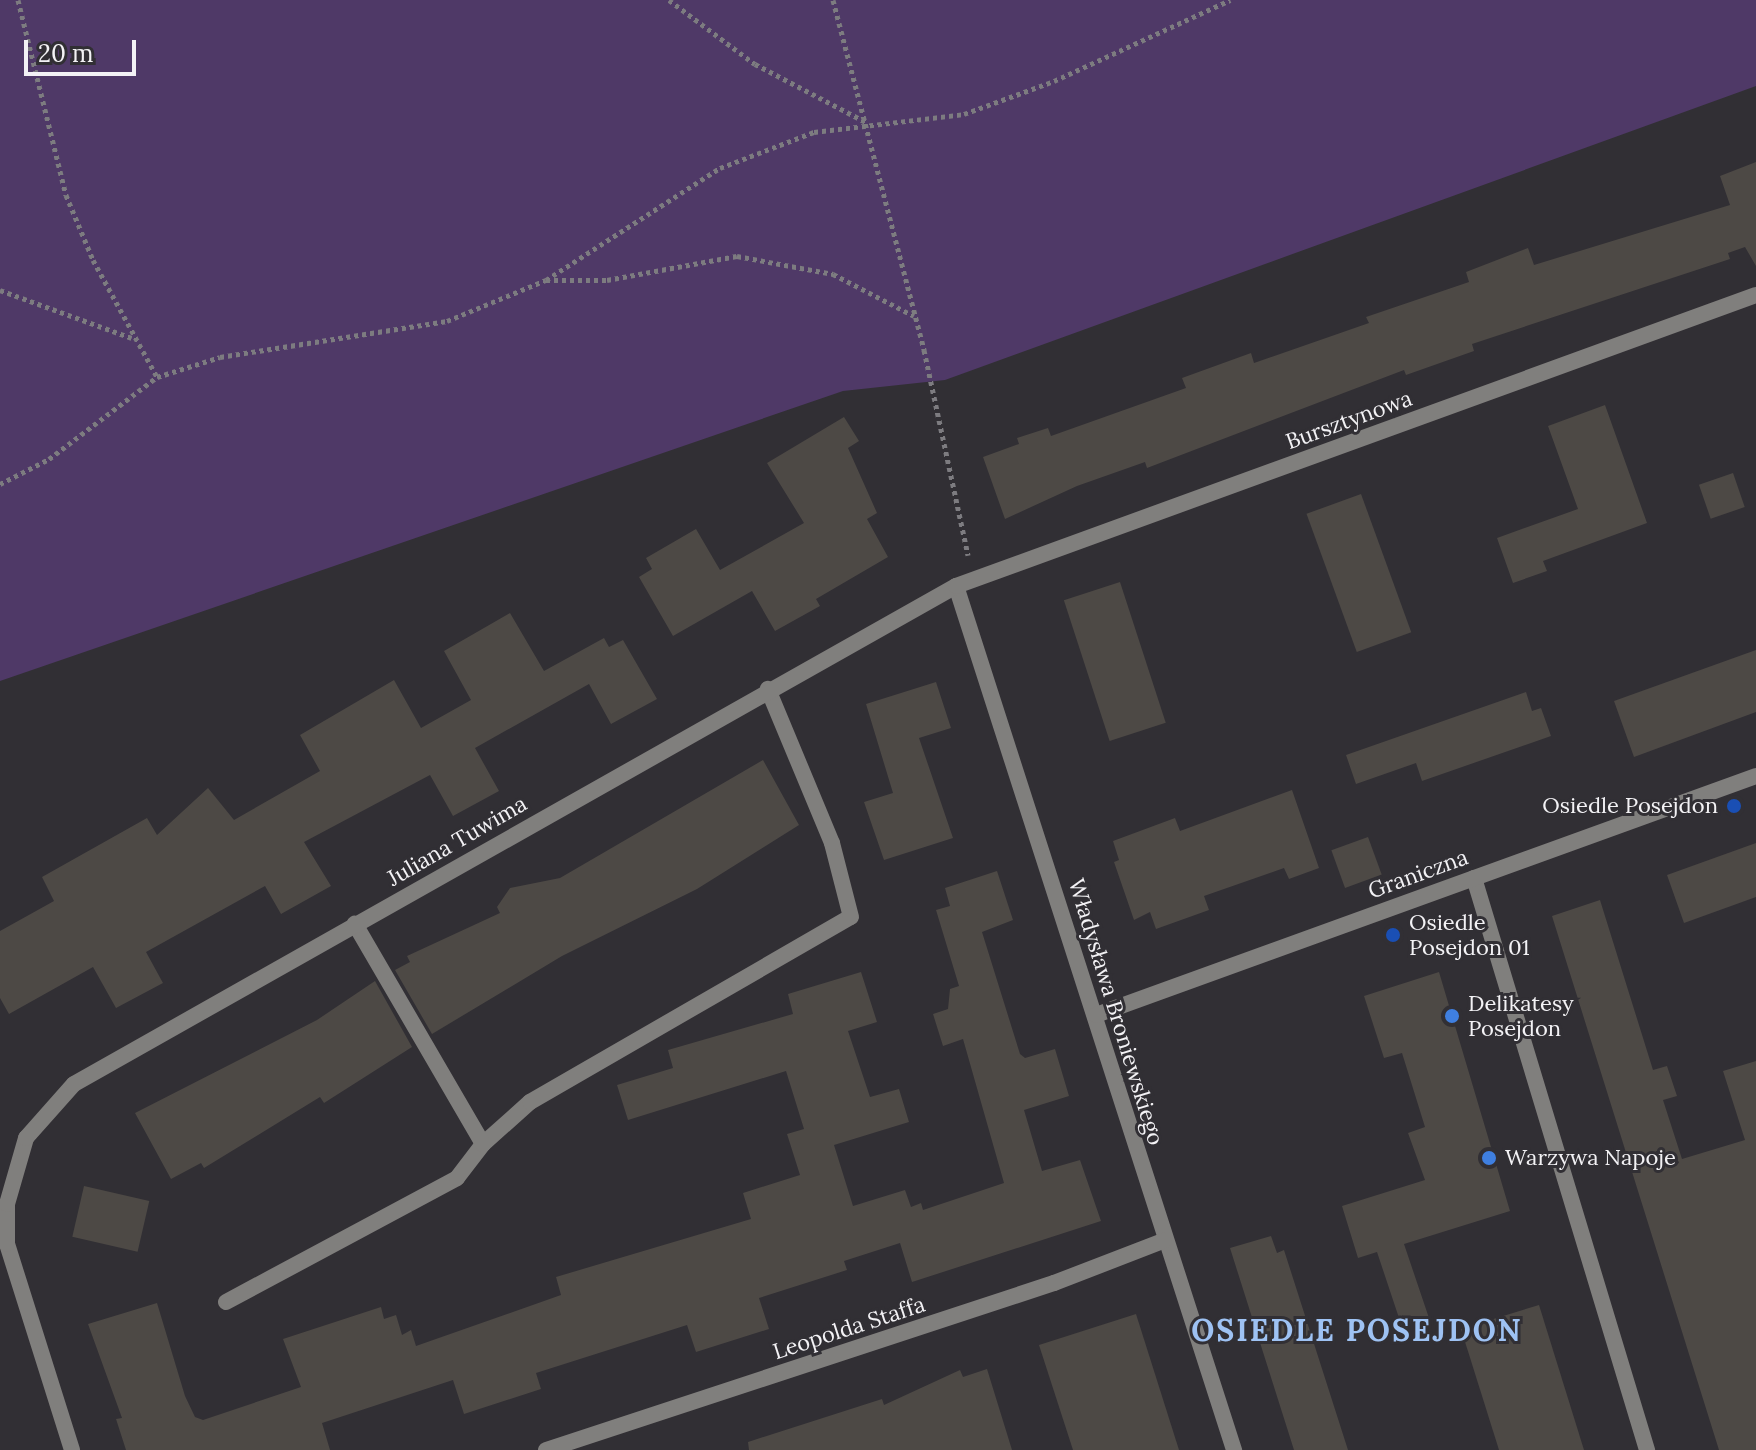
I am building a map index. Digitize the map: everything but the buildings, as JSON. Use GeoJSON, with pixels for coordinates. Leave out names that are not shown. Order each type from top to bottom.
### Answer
{"type":"FeatureCollection","features":[{"type":"Feature","properties":{"kind":"street","name":"Bursztynowa"},"geometry":{"type":"LineString","coordinates":[[956,586],[1756,295]]}},
{"type":"Feature","properties":{"kind":"street","name":"Juliana Tuwima"},"geometry":{"type":"LineString","coordinates":[[72,1450],[7,1244],[13,1168],[47,1107],[74,1084],[768,689],[956,586]]}},
{"type":"Feature","properties":{"kind":"street","name":"Władysława Broniewskiego"},"geometry":{"type":"LineString","coordinates":[[956,586],[1096,1015],[1163,1241],[1234,1450]]}},
{"type":"Feature","properties":{"kind":"street"},"geometry":{"type":"LineString","coordinates":[[226,1302],[457,1178],[483,1144],[530,1102],[851,917],[832,843],[768,689]]}},
{"type":"Feature","properties":{"kind":"street","name":"Graniczna"},"geometry":{"type":"LineString","coordinates":[[1096,1015],[1756,776]]}},
{"type":"Feature","properties":{"kind":"street"},"geometry":{"type":"LineString","coordinates":[[1474,878],[1647,1450]]}},
{"type":"Feature","properties":{"kind":"street"},"geometry":{"type":"LineString","coordinates":[[355,924],[483,1144]]}},
{"type":"Feature","properties":{"kind":"street","name":"Leopolda Staffa"},"geometry":{"type":"LineString","coordinates":[[546,1450],[1054,1283],[1163,1241]]}},
{"type":"Feature","properties":{"kind":"path"},"geometry":{"type":"LineString","coordinates":[[18,0],[66,195],[133,338],[157,377]]}},
{"type":"Feature","properties":{"kind":"path"},"geometry":{"type":"LineString","coordinates":[[669,0],[755,64],[867,123]]}},
{"type":"Feature","properties":{"kind":"path"},"geometry":{"type":"LineString","coordinates":[[833,0],[915,316],[968,557]]}},
{"type":"Feature","properties":{"kind":"path"},"geometry":{"type":"LineString","coordinates":[[0,484],[75,441],[157,377],[220,357],[447,321],[546,280],[720,168],[814,132],[867,123],[964,114],[1054,81],[1230,0]]}},
{"type":"Feature","properties":{"kind":"path"},"geometry":{"type":"LineString","coordinates":[[546,280],[607,280],[737,256],[833,274],[915,316]]}},
{"type":"Feature","properties":{"kind":"path"},"geometry":{"type":"LineString","coordinates":[[0,290],[133,338]]}},
{"type":"Feature","properties":{"kind":"shaded area"},"geometry":{"type":"Polygon","coordinates":[[[0,0],[1756,0],[1756,86],[945,380],[843,391],[0,681],[0,0]]]}},
{"type":"Feature","properties":{"kind":"place","name":"Osiedle Posejdon"},"geometry":{"type":"Point","coordinates":[1734,806]}},
{"type":"Feature","properties":{"kind":"place","name":"Osiedle Posejdon 01"},"geometry":{"type":"Point","coordinates":[1393,935]}},
{"type":"Feature","properties":{"kind":"place","name":"Delikatesy Posejdon"},"geometry":{"type":"Point","coordinates":[1452,1016]}},
{"type":"Feature","properties":{"kind":"place","name":"Warzywa Napoje"},"geometry":{"type":"Point","coordinates":[1489,1158]}},
{"type":"Feature","properties":{"kind":"district","name":"OSIEDLE POSEJDON"},"geometry":{"type":"Point","coordinates":[1357,1330]}}]}
